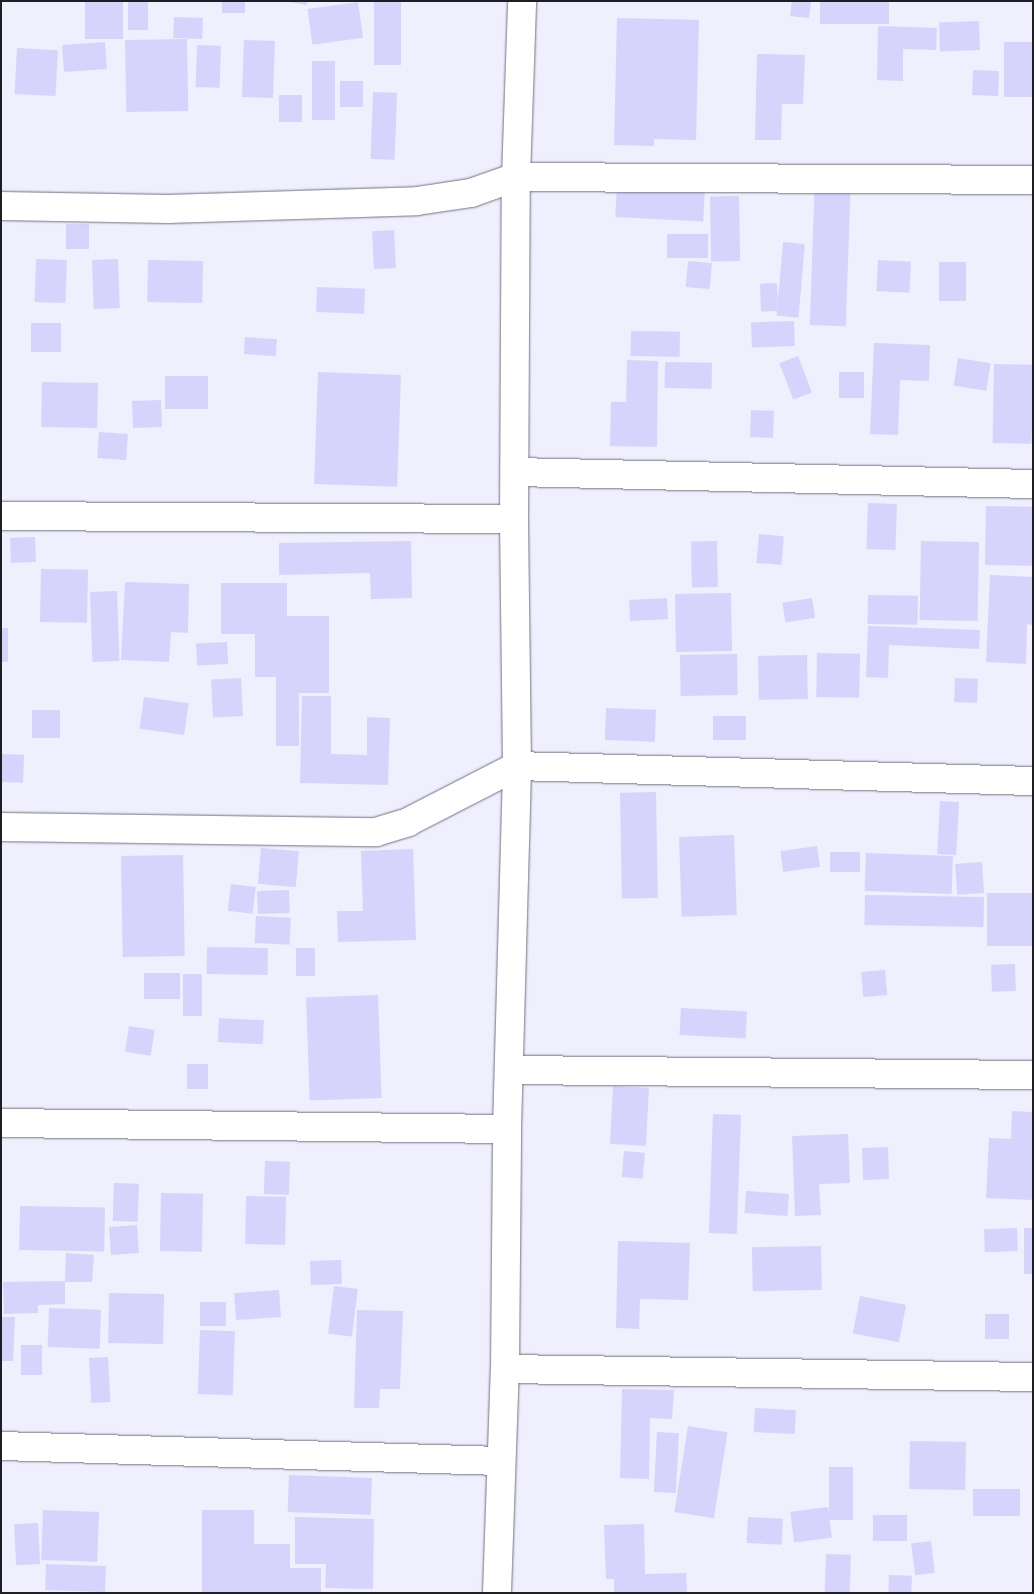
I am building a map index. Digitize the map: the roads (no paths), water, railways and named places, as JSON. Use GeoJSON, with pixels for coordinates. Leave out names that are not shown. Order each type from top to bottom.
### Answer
{"type":"FeatureCollection","features":[{"type":"Feature","properties":{"kind":"street"},"geometry":{"type":"LineString","coordinates":[[497,1593],[505,1369],[507,1129],[517,766],[514,519],[516,177],[522,1]]}},
{"type":"Feature","properties":{"kind":"street"},"geometry":{"type":"LineString","coordinates":[[1,206],[168,209],[417,201],[471,193],[516,177],[1033,180]]}},
{"type":"Feature","properties":{"kind":"street"},"geometry":{"type":"LineString","coordinates":[[515,472],[1033,484]]}},
{"type":"Feature","properties":{"kind":"street"},"geometry":{"type":"LineString","coordinates":[[1,516],[514,519]]}},
{"type":"Feature","properties":{"kind":"street"},"geometry":{"type":"LineString","coordinates":[[1,826],[376,832],[408,822],[517,766],[1033,781]]}},
{"type":"Feature","properties":{"kind":"street"},"geometry":{"type":"LineString","coordinates":[[510,1070],[1033,1075]]}},
{"type":"Feature","properties":{"kind":"street"},"geometry":{"type":"LineString","coordinates":[[1,1123],[507,1129]]}},
{"type":"Feature","properties":{"kind":"street"},"geometry":{"type":"LineString","coordinates":[[505,1369],[1033,1377]]}},
{"type":"Feature","properties":{"kind":"street"},"geometry":{"type":"LineString","coordinates":[[1,1446],[502,1461]]}}]}
